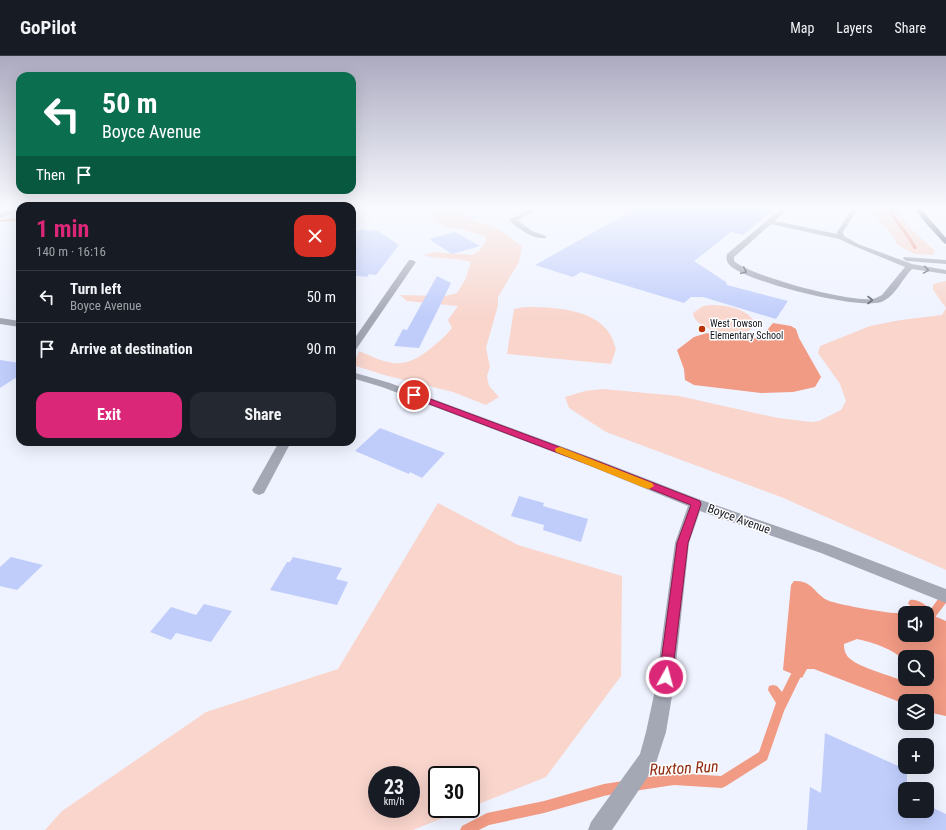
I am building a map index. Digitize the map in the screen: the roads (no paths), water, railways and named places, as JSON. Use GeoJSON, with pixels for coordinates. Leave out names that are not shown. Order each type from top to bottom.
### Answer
{"type":"FeatureCollection","features":[{"type":"Feature","properties":{"kind":"street"},"geometry":{"type":"LineString","coordinates":[[743,245],[730,256],[731,262],[737,268],[762,278],[846,299],[876,301],[884,297],[910,266]]}},
{"type":"Feature","properties":{"kind":"street"},"geometry":{"type":"LineString","coordinates":[[856,245],[910,266],[946,272]]}},
{"type":"Feature","properties":{"kind":"street"},"geometry":{"type":"LineString","coordinates":[[881,254],[946,262]]}},
{"type":"Feature","properties":{"kind":"street"},"geometry":{"type":"LineString","coordinates":[[356,343],[412,262]]}},
{"type":"Feature","properties":{"kind":"street"},"geometry":{"type":"LineString","coordinates":[[0,321],[16,323]]}},
{"type":"Feature","properties":{"kind":"street","name":"Boyce Avenue"},"geometry":{"type":"LineString","coordinates":[[356,376],[386,385],[594,463],[696,504],[826,549],[946,596]]}},
{"type":"Feature","properties":{"kind":"street"},"geometry":{"type":"LineString","coordinates":[[259,490],[283,446]]}},
{"type":"Feature","properties":{"kind":"street"},"geometry":{"type":"LineString","coordinates":[[599,830],[648,759],[656,732],[664,690],[682,543],[696,504]]}},
{"type":"Feature","properties":{"kind":"waterway","name":"Ruxton Run"},"geometry":{"type":"LineString","coordinates":[[934,612],[946,595]]}},
{"type":"Feature","properties":{"kind":"waterway"},"geometry":{"type":"LineString","coordinates":[[913,603],[918,606]]}},
{"type":"Feature","properties":{"kind":"waterway","name":"Ruxton Run"},"geometry":{"type":"LineString","coordinates":[[634,785],[674,779],[722,782],[763,756],[779,709],[799,670]]}},
{"type":"Feature","properties":{"kind":"waterway"},"geometry":{"type":"LineString","coordinates":[[773,690],[782,701]]}},
{"type":"Feature","properties":{"kind":"waterway","name":"Ruxton Run"},"geometry":{"type":"LineString","coordinates":[[466,830],[487,819],[544,807],[604,790],[623,787]]}},
{"type":"Feature","properties":{"kind":"place","name":"West Towson Elementary School"},"geometry":{"type":"Point","coordinates":[702,329]}}]}
